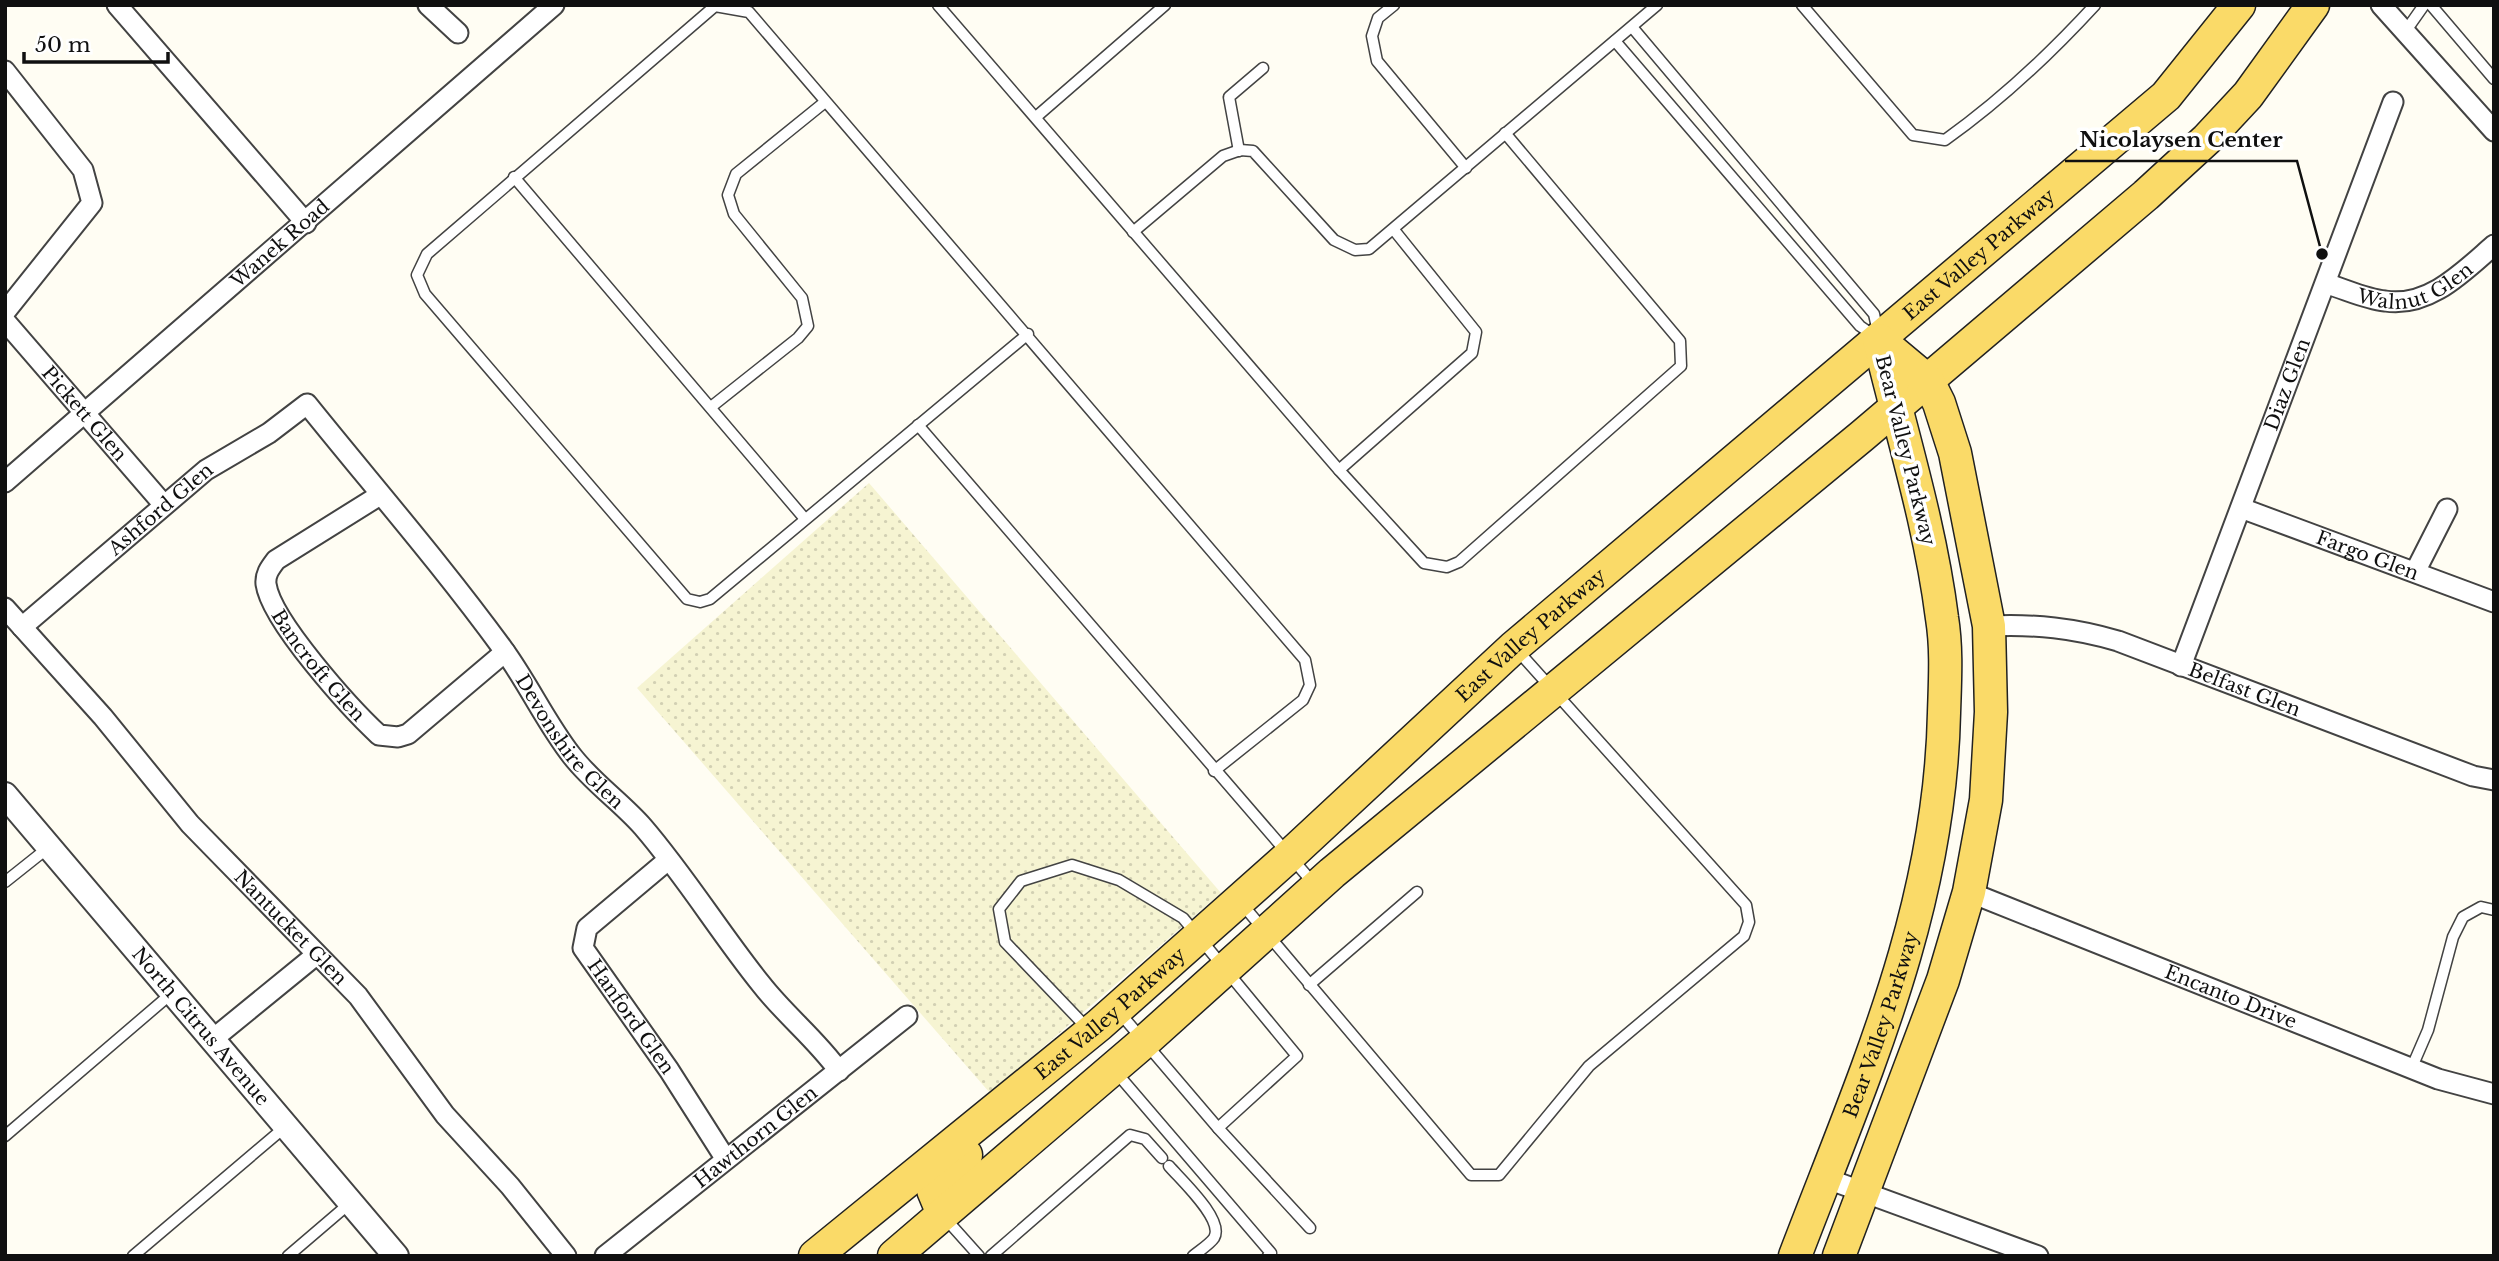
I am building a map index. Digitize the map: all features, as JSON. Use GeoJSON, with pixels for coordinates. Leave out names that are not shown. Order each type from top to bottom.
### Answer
{"type":"FeatureCollection","features":[{"type":"Feature","properties":{"kind":"main road","name":"East Valley Parkway"},"geometry":{"type":"LineString","coordinates":[[815,1256],[1116,1009],[1288,857],[1514,647],[2166,96],[2239,5]]}},
{"type":"Feature","properties":{"kind":"main road"},"geometry":{"type":"LineString","coordinates":[[894,1256],[1144,1042],[1316,887],[1928,381],[2207,139],[2248,95],[2314,5]]}},
{"type":"Feature","properties":{"kind":"main road","name":"Bear Valley Parkway"},"geometry":{"type":"LineString","coordinates":[[1839,1256],[1943,980],[1969,892],[1986,800],[1991,712],[1989,626],[1955,453],[1939,402],[1928,381],[1879,340]]}},
{"type":"Feature","properties":{"kind":"main road","name":"Bear Valley Parkway"},"geometry":{"type":"LineString","coordinates":[[1795,1256],[1909,950],[1928,871],[1943,758],[1946,668],[1943,620],[1926,522],[1879,340]]}},
{"type":"Feature","properties":{"kind":"main road"},"geometry":{"type":"LineString","coordinates":[[943,1214],[933,1190],[938,1181],[990,1133],[1002,1103]]}},
{"type":"Feature","properties":{"kind":"street"},"geometry":{"type":"LineString","coordinates":[[117,5],[306,223]]}},
{"type":"Feature","properties":{"kind":"street"},"geometry":{"type":"LineString","coordinates":[[428,5],[458,33]]}},
{"type":"Feature","properties":{"kind":"street","name":"Wanek Road"},"geometry":{"type":"LineString","coordinates":[[5,482],[554,5]]}},
{"type":"Feature","properties":{"kind":"street"},"geometry":{"type":"LineString","coordinates":[[2381,5],[2494,131]]}},
{"type":"Feature","properties":{"kind":"street"},"geometry":{"type":"LineString","coordinates":[[5,71],[83,170],[92,203],[5,312]]}},
{"type":"Feature","properties":{"kind":"street","name":"Diaz Glen"},"geometry":{"type":"LineString","coordinates":[[2181,666],[2327,284],[2393,102]]}},
{"type":"Feature","properties":{"kind":"street","name":"Walnut Glen"},"geometry":{"type":"LineString","coordinates":[[2327,284],[2386,302],[2429,295],[2451,282],[2494,244]]}},
{"type":"Feature","properties":{"kind":"street","name":"Pickett Glen"},"geometry":{"type":"LineString","coordinates":[[5,321],[164,505]]}},
{"type":"Feature","properties":{"kind":"street","name":"Devonshire Glen"},"geometry":{"type":"LineString","coordinates":[[307,404],[438,562],[505,652],[570,755],[599,788],[642,826],[690,885],[735,952],[778,1006],[822,1047],[839,1071]]}},
{"type":"Feature","properties":{"kind":"street","name":"Ashford Glen"},"geometry":{"type":"LineString","coordinates":[[22,626],[206,470],[270,433],[307,404]]}},
{"type":"Feature","properties":{"kind":"street","name":"Bancroft Glen"},"geometry":{"type":"LineString","coordinates":[[380,495],[275,560],[267,571],[266,583],[273,606],[314,662],[379,735],[398,737],[408,734],[505,652]]}},
{"type":"Feature","properties":{"kind":"street","name":"Fargo Glen"},"geometry":{"type":"LineString","coordinates":[[2241,508],[2494,602]]}},
{"type":"Feature","properties":{"kind":"street"},"geometry":{"type":"LineString","coordinates":[[2415,572],[2447,509]]}},
{"type":"Feature","properties":{"kind":"street","name":"Nantucket Glen"},"geometry":{"type":"LineString","coordinates":[[5,608],[103,717],[190,824],[358,996],[445,1115],[510,1186],[566,1256]]}},
{"type":"Feature","properties":{"kind":"street","name":"Belfast Glen"},"geometry":{"type":"LineString","coordinates":[[1989,626],[2037,624],[2078,629],[2473,776],[2494,780]]}},
{"type":"Feature","properties":{"kind":"street","name":"North Citrus Avenue"},"geometry":{"type":"LineString","coordinates":[[5,795],[396,1256]]}},
{"type":"Feature","properties":{"kind":"street","name":"Hanford Glen"},"geometry":{"type":"LineString","coordinates":[[668,860],[587,928],[583,948],[669,1070],[725,1158]]}},
{"type":"Feature","properties":{"kind":"street","name":"Encanto Drive"},"geometry":{"type":"LineString","coordinates":[[1969,892],[2438,1079],[2494,1094]]}},
{"type":"Feature","properties":{"kind":"street"},"geometry":{"type":"LineString","coordinates":[[213,1039],[316,955]]}},
{"type":"Feature","properties":{"kind":"street","name":"Hawthorn Glen"},"geometry":{"type":"LineString","coordinates":[[605,1256],[906,1016]]}},
{"type":"Feature","properties":{"kind":"street"},"geometry":{"type":"LineString","coordinates":[[1825,1178],[2038,1256]]}},
{"type":"Feature","properties":{"kind":"lane"},"geometry":{"type":"LineString","coordinates":[[938,5],[1339,470],[1424,563],[1447,567],[1459,562],[1681,366],[1680,341],[1505,134]]}},
{"type":"Feature","properties":{"kind":"lane"},"geometry":{"type":"LineString","coordinates":[[1036,117],[1165,5]]}},
{"type":"Feature","properties":{"kind":"lane"},"geometry":{"type":"LineString","coordinates":[[1394,5],[1378,18],[1372,36],[1377,61],[1466,167]]}},
{"type":"Feature","properties":{"kind":"lane"},"geometry":{"type":"LineString","coordinates":[[1133,232],[1223,156],[1239,151],[1253,151],[1334,240],[1355,250],[1369,249],[1395,230],[1657,5]]}},
{"type":"Feature","properties":{"kind":"lane"},"geometry":{"type":"LineString","coordinates":[[1802,5],[1913,135],[1945,140],[1985,112],[2056,47],[2095,5]]}},
{"type":"Feature","properties":{"kind":"lane"},"geometry":{"type":"LineString","coordinates":[[2405,32],[2424,5]]}},
{"type":"Feature","properties":{"kind":"lane"},"geometry":{"type":"LineString","coordinates":[[2431,5],[2494,79]]}},
{"type":"Feature","properties":{"kind":"lane"},"geometry":{"type":"LineString","coordinates":[[1028,334],[710,599],[700,602],[687,599],[434,304],[417,275],[427,254],[715,6],[749,12],[1028,334],[1305,660],[1310,685],[1303,700],[1214,771]]}},
{"type":"Feature","properties":{"kind":"lane"},"geometry":{"type":"LineString","coordinates":[[1632,27],[1874,314],[1879,340]]}},
{"type":"Feature","properties":{"kind":"lane"},"geometry":{"type":"LineString","coordinates":[[1615,41],[1860,326],[1879,340]]}},
{"type":"Feature","properties":{"kind":"lane"},"geometry":{"type":"LineString","coordinates":[[1239,151],[1229,97],[1262,68]]}},
{"type":"Feature","properties":{"kind":"lane"},"geometry":{"type":"LineString","coordinates":[[711,407],[798,338],[808,326],[802,298],[734,214],[728,195],[736,174],[825,102]]}},
{"type":"Feature","properties":{"kind":"lane"},"geometry":{"type":"LineString","coordinates":[[1709,151],[1724,138]]}},
{"type":"Feature","properties":{"kind":"lane"},"geometry":{"type":"LineString","coordinates":[[514,177],[805,519]]}},
{"type":"Feature","properties":{"kind":"lane"},"geometry":{"type":"LineString","coordinates":[[1781,234],[1796,222]]}},
{"type":"Feature","properties":{"kind":"lane"},"geometry":{"type":"LineString","coordinates":[[1339,470],[1472,353],[1476,332],[1395,230]]}},
{"type":"Feature","properties":{"kind":"lane"},"geometry":{"type":"LineString","coordinates":[[918,425],[1316,887]]}},
{"type":"Feature","properties":{"kind":"lane"},"geometry":{"type":"LineString","coordinates":[[1239,901],[1471,1175],[1499,1175],[1589,1066],[1744,936],[1749,922],[1746,905],[1514,647]]}},
{"type":"Feature","properties":{"kind":"lane"},"geometry":{"type":"LineString","coordinates":[[5,882],[49,847]]}},
{"type":"Feature","properties":{"kind":"lane"},"geometry":{"type":"LineString","coordinates":[[1090,1030],[1004,942],[999,909],[1021,881],[1072,865],[1119,880],[1183,918],[1297,1056],[1218,1128]]}},
{"type":"Feature","properties":{"kind":"lane"},"geometry":{"type":"LineString","coordinates":[[1308,985],[1417,892]]}},
{"type":"Feature","properties":{"kind":"lane"},"geometry":{"type":"LineString","coordinates":[[2412,1067],[2428,1030],[2453,937],[2463,917],[2481,907],[2494,910]]}},
{"type":"Feature","properties":{"kind":"lane"},"geometry":{"type":"LineString","coordinates":[[5,1136],[172,993]]}},
{"type":"Feature","properties":{"kind":"lane"},"geometry":{"type":"LineString","coordinates":[[1116,1009],[1218,1128],[1310,1228]]}},
{"type":"Feature","properties":{"kind":"lane"},"geometry":{"type":"LineString","coordinates":[[1112,1068],[1271,1255]]}},
{"type":"Feature","properties":{"kind":"lane"},"geometry":{"type":"LineString","coordinates":[[133,1256],[286,1126]]}},
{"type":"Feature","properties":{"kind":"lane"},"geometry":{"type":"LineString","coordinates":[[991,1256],[1130,1135],[1145,1139],[1212,1214],[1217,1228],[1214,1238],[1193,1256]]}},
{"type":"Feature","properties":{"kind":"lane"},"geometry":{"type":"LineString","coordinates":[[288,1256],[351,1203]]}},
{"type":"Feature","properties":{"kind":"lane"},"geometry":{"type":"LineString","coordinates":[[943,1214],[979,1256]]}},
{"type":"Feature","properties":{"kind":"shaded area"},"geometry":{"type":"Polygon","coordinates":[[[869,483],[1221,893],[990,1093],[637,688],[869,483]]]}},
{"type":"Feature","properties":{"kind":"place","name":"Nicolaysen Center"},"geometry":{"type":"Point","coordinates":[2322,254]}}]}
